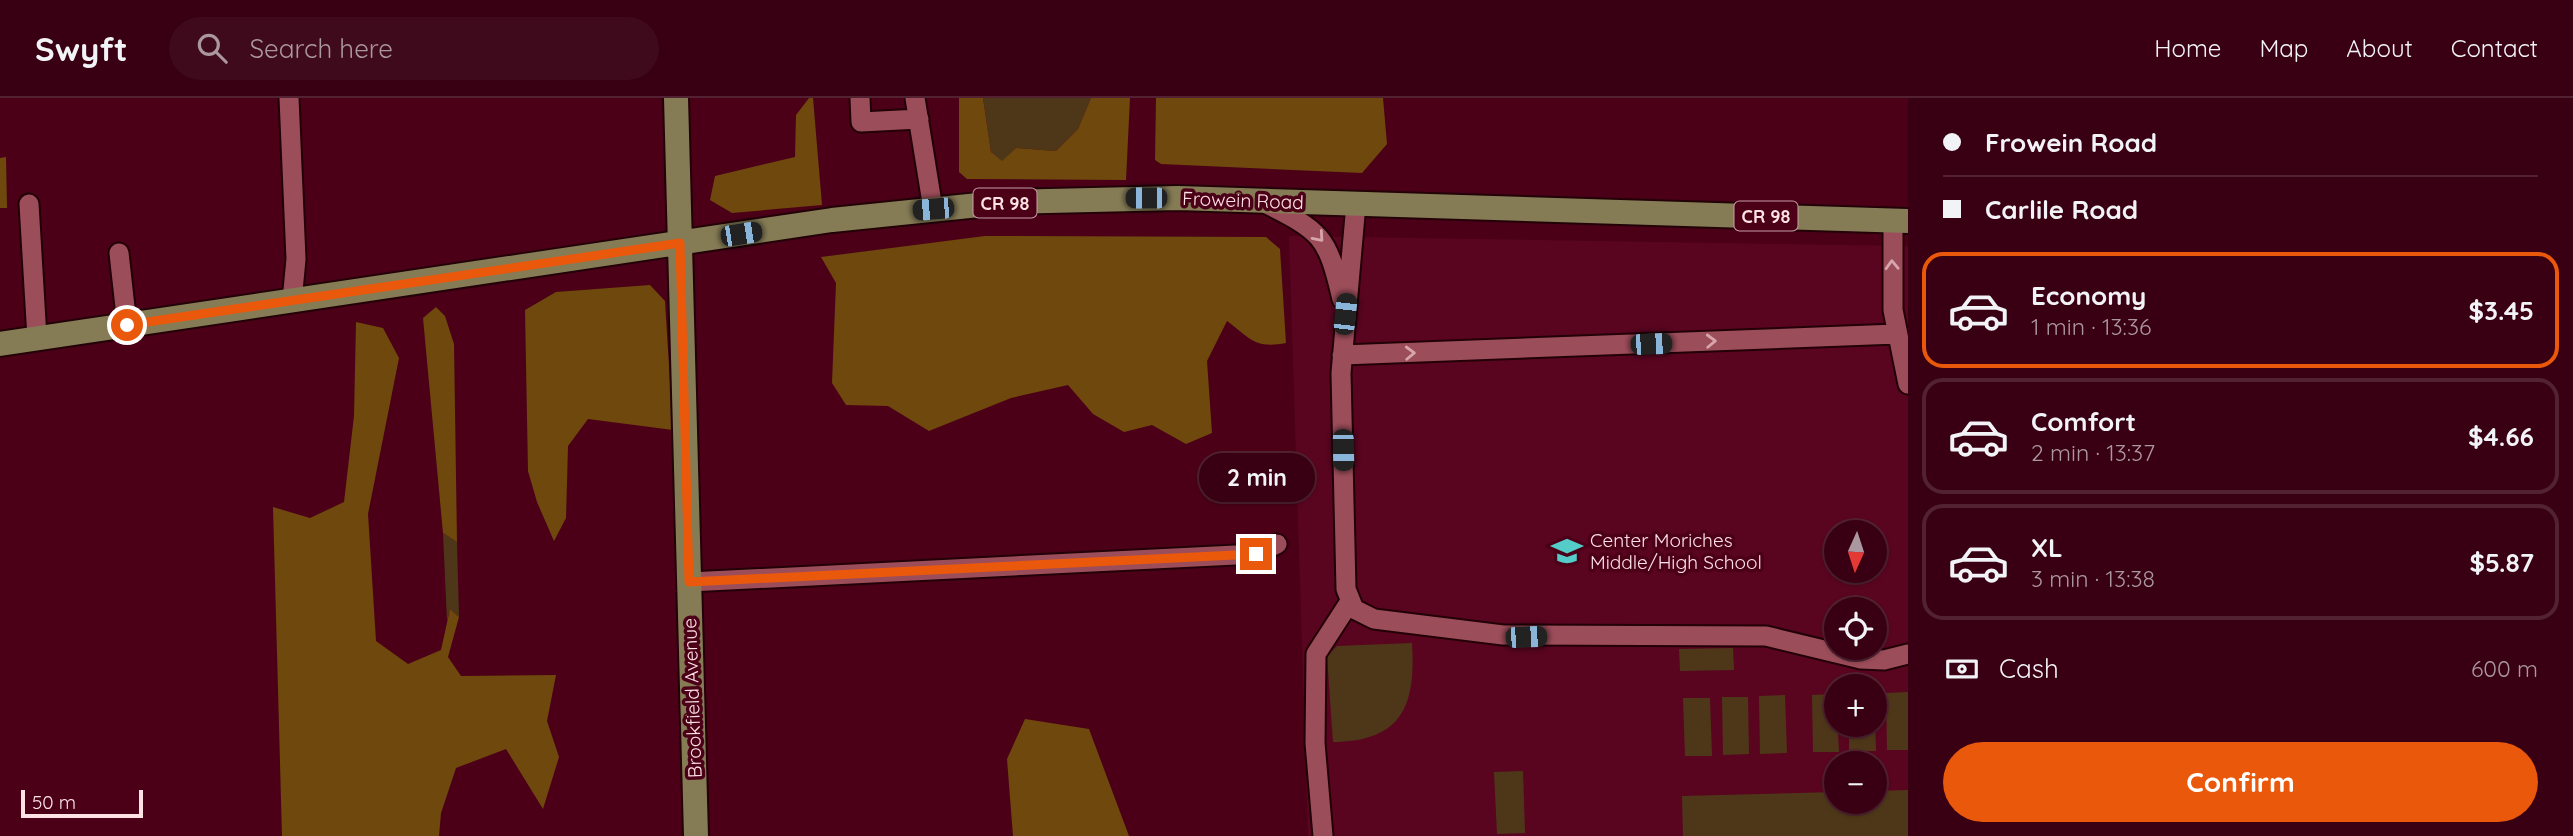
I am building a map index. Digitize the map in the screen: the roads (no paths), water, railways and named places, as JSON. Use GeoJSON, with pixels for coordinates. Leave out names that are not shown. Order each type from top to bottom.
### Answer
{"type":"FeatureCollection","features":[{"type":"Feature","properties":{"kind":"main road","name":"Brookfield Avenue"},"geometry":{"type":"LineString","coordinates":[[676,98],[696,836]]}},
{"type":"Feature","properties":{"kind":"main road","name":"Frowein Road"},"geometry":{"type":"LineString","coordinates":[[0,344],[680,243],[933,209],[1086,199],[1262,201],[1900,220]]}},
{"type":"Feature","properties":{"kind":"street"},"geometry":{"type":"LineString","coordinates":[[289,98],[296,259],[292,300]]}},
{"type":"Feature","properties":{"kind":"street"},"geometry":{"type":"LineString","coordinates":[[860,98],[861,122],[919,119]]}},
{"type":"Feature","properties":{"kind":"street"},"geometry":{"type":"LineString","coordinates":[[915,98],[933,209]]}},
{"type":"Feature","properties":{"kind":"street"},"geometry":{"type":"LineString","coordinates":[[1262,201],[1311,228],[1325,242],[1332,258],[1345,314]]}},
{"type":"Feature","properties":{"kind":"street"},"geometry":{"type":"LineString","coordinates":[[29,204],[37,338]]}},
{"type":"Feature","properties":{"kind":"street"},"geometry":{"type":"LineString","coordinates":[[1356,204],[1342,355],[1346,589],[1349,603],[1359,613],[1374,619],[1514,636],[1766,636],[1861,659],[1884,660],[1908,654]]}},
{"type":"Feature","properties":{"kind":"street"},"geometry":{"type":"LineString","coordinates":[[1900,220],[1901,311],[1897,334],[1908,384]]}},
{"type":"Feature","properties":{"kind":"street"},"geometry":{"type":"LineString","coordinates":[[119,253],[127,325]]}},
{"type":"Feature","properties":{"kind":"street"},"geometry":{"type":"LineString","coordinates":[[1342,355],[1897,334]]}},
{"type":"Feature","properties":{"kind":"street"},"geometry":{"type":"LineString","coordinates":[[689,582],[1256,554],[1277,544]]}},
{"type":"Feature","properties":{"kind":"street"},"geometry":{"type":"LineString","coordinates":[[1323,836],[1315,743],[1316,654],[1349,603]]}},
{"type":"Feature","properties":{"kind":"place","name":"Center Moriches Middle/High School"},"geometry":{"type":"Point","coordinates":[1567,551]}}]}
